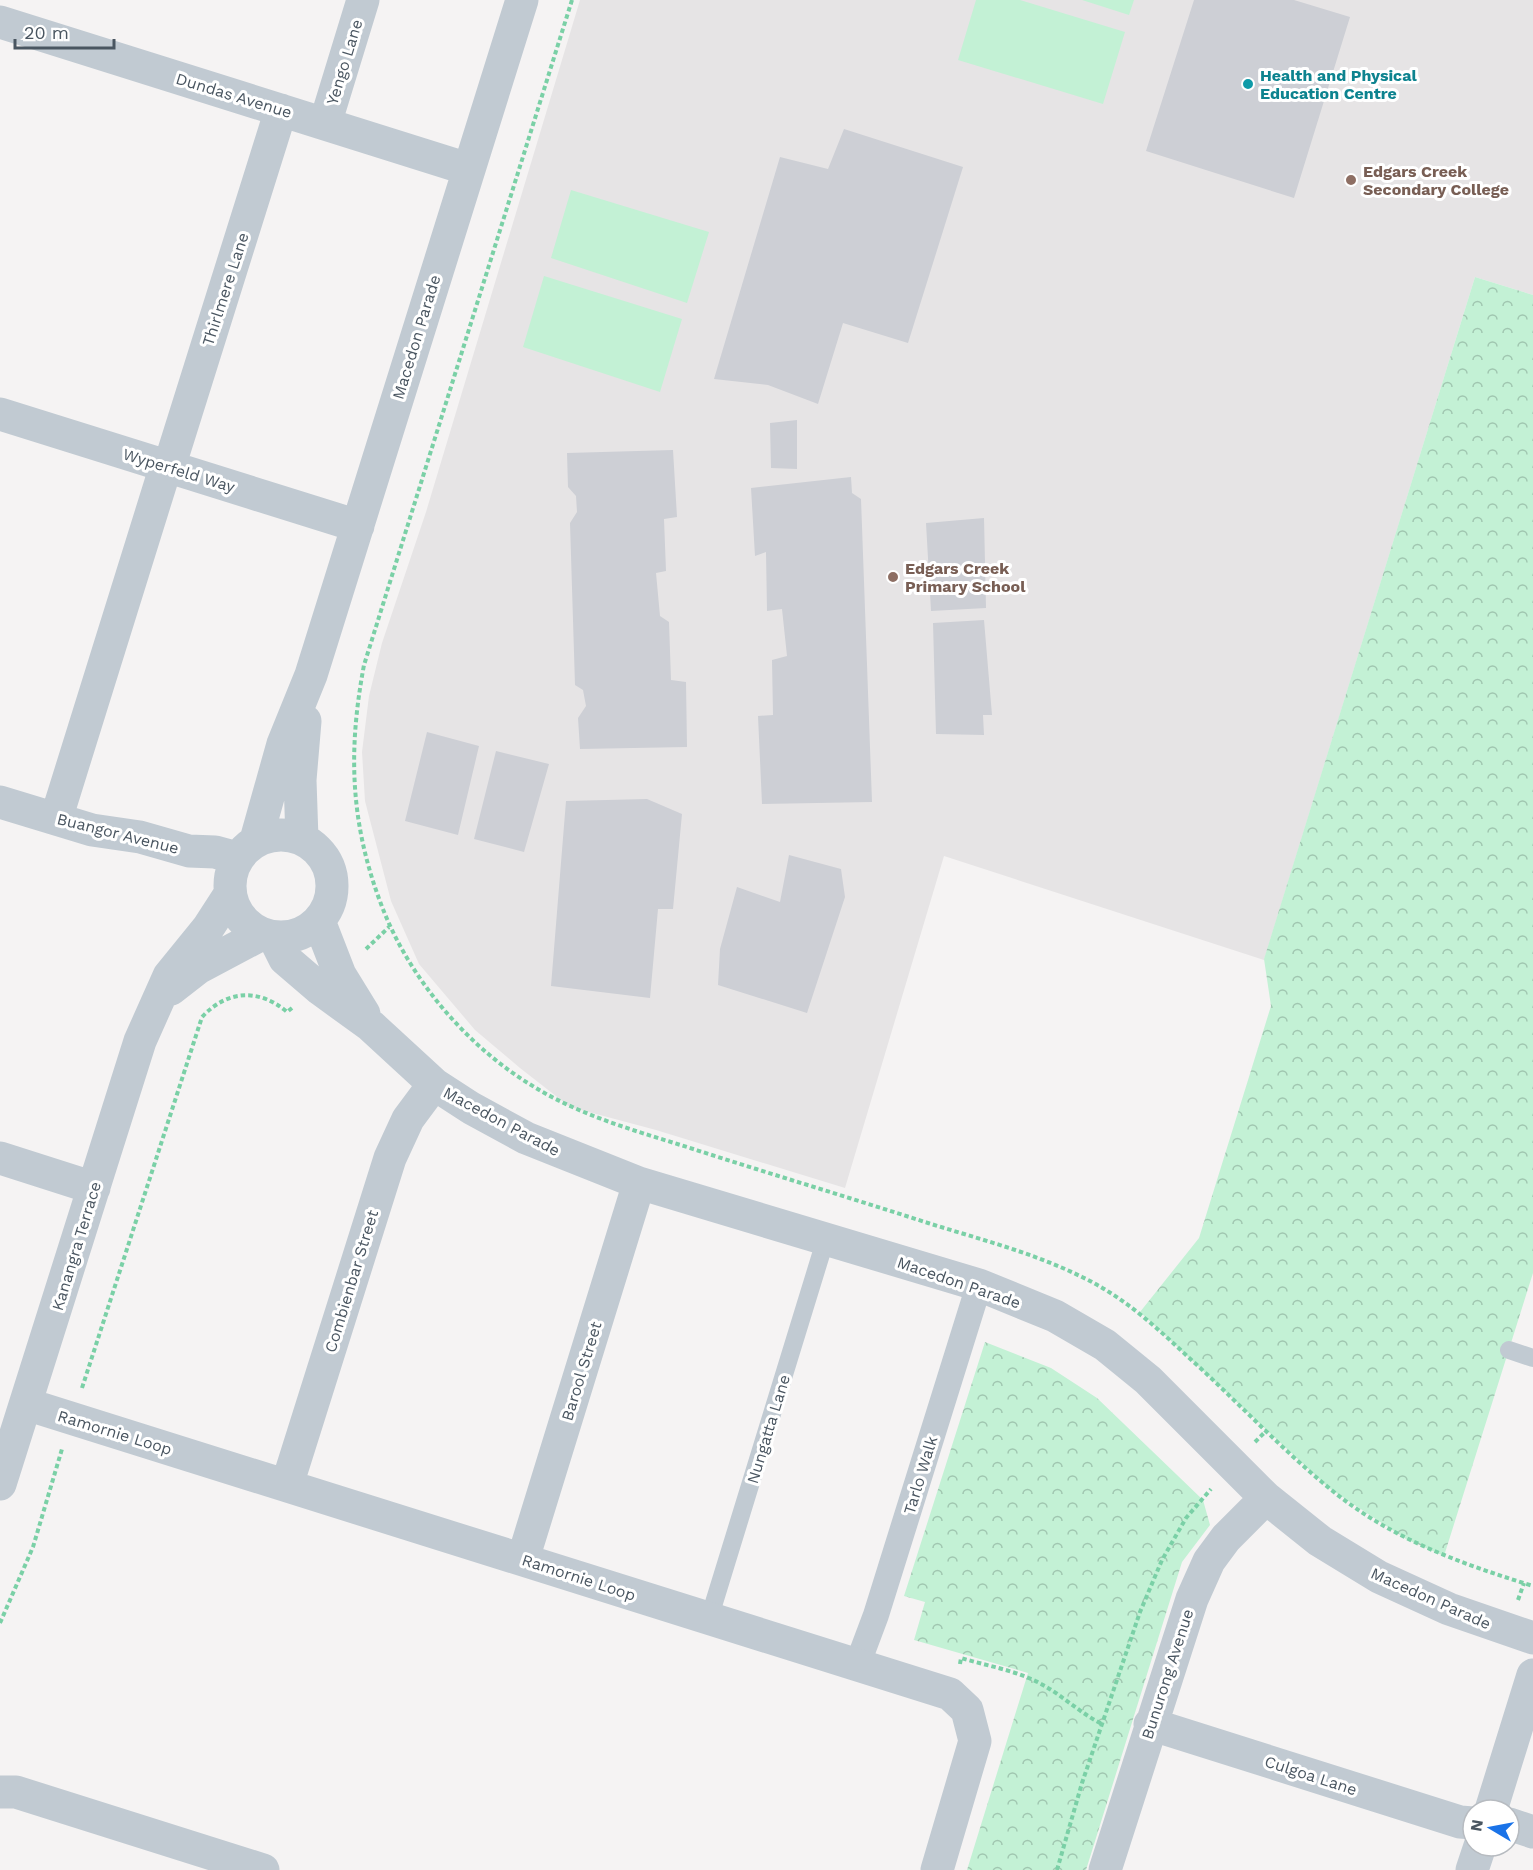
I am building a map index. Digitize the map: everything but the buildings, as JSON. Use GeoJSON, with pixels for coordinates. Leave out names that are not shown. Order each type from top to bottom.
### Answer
{"type":"FeatureCollection","features":[{"type":"Feature","properties":{"kind":"street","name":"Yengo Lane"},"geometry":{"type":"LineString","coordinates":[[325,124],[363,0]]}},
{"type":"Feature","properties":{"kind":"street","name":"Macedon Parade"},"geometry":{"type":"LineString","coordinates":[[247,849],[311,675],[522,0]]}},
{"type":"Feature","properties":{"kind":"street","name":"Dundas Avenue"},"geometry":{"type":"LineString","coordinates":[[0,22],[468,169]]}},
{"type":"Feature","properties":{"kind":"street","name":"Thirlmere Lane"},"geometry":{"type":"LineString","coordinates":[[56,819],[281,110]]}},
{"type":"Feature","properties":{"kind":"street","name":"Wyperfeld Way"},"geometry":{"type":"LineString","coordinates":[[0,414],[357,526]]}},
{"type":"Feature","properties":{"kind":"street","name":"Macedon Parade"},"geometry":{"type":"LineString","coordinates":[[302,839],[300,780],[311,675]]}},
{"type":"Feature","properties":{"kind":"street","name":"Buangor Avenue"},"geometry":{"type":"LineString","coordinates":[[0,802],[92,830],[140,837],[189,850],[215,852],[247,849]]}},
{"type":"Feature","properties":{"kind":"street"},"geometry":{"type":"LineString","coordinates":[[271,835],[287,835],[302,839],[318,850],[329,866],[332,886],[329,904],[319,921],[299,934],[268,936],[240,918],[230,894],[230,876],[247,849],[271,835]]}},
{"type":"Feature","properties":{"kind":"street","name":"Kanangra Terrace"},"geometry":{"type":"LineString","coordinates":[[0,1484],[153,1008],[169,976],[208,928],[230,894]]}},
{"type":"Feature","properties":{"kind":"street","name":"Macedon Parade"},"geometry":{"type":"LineString","coordinates":[[319,921],[330,982]]}},
{"type":"Feature","properties":{"kind":"street","name":"Macedon Parade"},"geometry":{"type":"LineString","coordinates":[[268,936],[285,959],[330,982],[371,1026],[434,1084],[526,1138],[639,1183],[980,1285],[1055,1317],[1105,1345],[1148,1380],[1266,1498],[1320,1541],[1379,1577],[1449,1609],[1533,1638]]}},
{"type":"Feature","properties":{"kind":"street","name":"Kanangra Terrace"},"geometry":{"type":"LineString","coordinates":[[153,1008],[177,983],[198,968],[268,936]]}},
{"type":"Feature","properties":{"kind":"street","name":"Combienbar Street"},"geometry":{"type":"LineString","coordinates":[[287,1485],[390,1158],[408,1119],[434,1084]]}},
{"type":"Feature","properties":{"kind":"street"},"geometry":{"type":"LineString","coordinates":[[0,1158],[94,1188]]}},
{"type":"Feature","properties":{"kind":"street","name":"Barool Street"},"geometry":{"type":"LineString","coordinates":[[523,1559],[639,1183]]}},
{"type":"Feature","properties":{"kind":"street","name":"Tarlo Walk"},"geometry":{"type":"LineString","coordinates":[[858,1663],[876,1616],[980,1285]]}},
{"type":"Feature","properties":{"kind":"street","name":"Ramornie Loop"},"geometry":{"type":"LineString","coordinates":[[26,1404],[709,1619],[858,1663],[950,1694]]}},
{"type":"Feature","properties":{"kind":"street","name":"Bunurong Avenue"},"geometry":{"type":"LineString","coordinates":[[1105,1870],[1192,1599],[1209,1561],[1226,1538],[1266,1498]]}},
{"type":"Feature","properties":{"kind":"street"},"geometry":{"type":"LineString","coordinates":[[1495,1798],[1533,1675]]}},
{"type":"Feature","properties":{"kind":"street"},"geometry":{"type":"LineString","coordinates":[[937,1870],[975,1741],[967,1710],[950,1694]]}},
{"type":"Feature","properties":{"kind":"street","name":"Culgoa Lane"},"geometry":{"type":"LineString","coordinates":[[1150,1724],[1461,1822]]}},
{"type":"Feature","properties":{"kind":"street"},"geometry":{"type":"LineString","coordinates":[[5,1789],[259,1869]]}},
{"type":"Feature","properties":{"kind":"lane","name":"Nungatta Lane"},"geometry":{"type":"LineString","coordinates":[[709,1619],[826,1238]]}},
{"type":"Feature","properties":{"kind":"lane"},"geometry":{"type":"LineString","coordinates":[[1509,1350],[1533,1358]]}},
{"type":"Feature","properties":{"kind":"path"},"geometry":{"type":"LineString","coordinates":[[572,0],[364,665],[357,701],[352,755],[356,814],[370,874],[389,927],[410,964],[467,1034],[500,1064],[535,1088],[570,1107],[615,1124],[999,1245],[1082,1277],[1140,1312],[1329,1488],[1368,1517],[1406,1539],[1457,1562],[1533,1586]]}},
{"type":"Feature","properties":{"kind":"path"},"geometry":{"type":"LineString","coordinates":[[0,1623],[33,1547],[72,1418],[202,1017],[213,1005],[227,998],[244,994],[274,1000],[287,1012],[330,982],[389,927]]}},
{"type":"Feature","properties":{"kind":"path"},"geometry":{"type":"LineString","coordinates":[[950,1694],[962,1658],[1022,1676],[1043,1685],[1079,1712],[1102,1724]]}},
{"type":"Feature","properties":{"kind":"shaded area","name":"Edgars Creek Primary School"},"geometry":{"type":"Polygon","coordinates":[[[580,0],[1533,0],[1533,295],[1475,277],[1264,960],[944,856],[845,1188],[656,1130],[570,1107],[520,1068],[475,1030],[419,964],[391,901],[365,801],[362,752],[369,696],[382,643],[426,512],[580,0]]]}},
{"type":"Feature","properties":{"kind":"green space"},"geometry":{"type":"Polygon","coordinates":[[[976,0],[1020,0],[1125,32],[1103,104],[958,60],[976,0]]]}},
{"type":"Feature","properties":{"kind":"green space"},"geometry":{"type":"Polygon","coordinates":[[[1082,0],[1134,0],[1129,15],[1082,0]]]}},
{"type":"Feature","properties":{"kind":"green space"},"geometry":{"type":"Polygon","coordinates":[[[571,190],[709,232],[687,303],[551,258],[571,190]]]}},
{"type":"Feature","properties":{"kind":"green space"},"geometry":{"type":"Polygon","coordinates":[[[544,276],[682,319],[660,392],[523,347],[544,276]]]}},
{"type":"Feature","properties":{"kind":"green space"},"geometry":{"type":"Polygon","coordinates":[[[1475,277],[1533,295],[1533,1273],[1444,1556],[1406,1539],[1329,1488],[1140,1312],[1199,1238],[1271,1006],[1264,959],[1475,277]]]}},
{"type":"Feature","properties":{"kind":"green space"},"geometry":{"type":"Polygon","coordinates":[[[985,1342],[1051,1368],[1097,1398],[1203,1500],[1210,1525],[1182,1562],[1086,1870],[967,1870],[1028,1673],[914,1640],[925,1602],[904,1596],[985,1342]]]}},
{"type":"Feature","properties":{"kind":"place","name":"Health and Physical Education Centre"},"geometry":{"type":"Point","coordinates":[1248,84]}},
{"type":"Feature","properties":{"kind":"place","name":"Edgars Creek Secondary College"},"geometry":{"type":"Point","coordinates":[1351,180]}},
{"type":"Feature","properties":{"kind":"place","name":"Edgars Creek Primary School"},"geometry":{"type":"Point","coordinates":[893,577]}}]}
